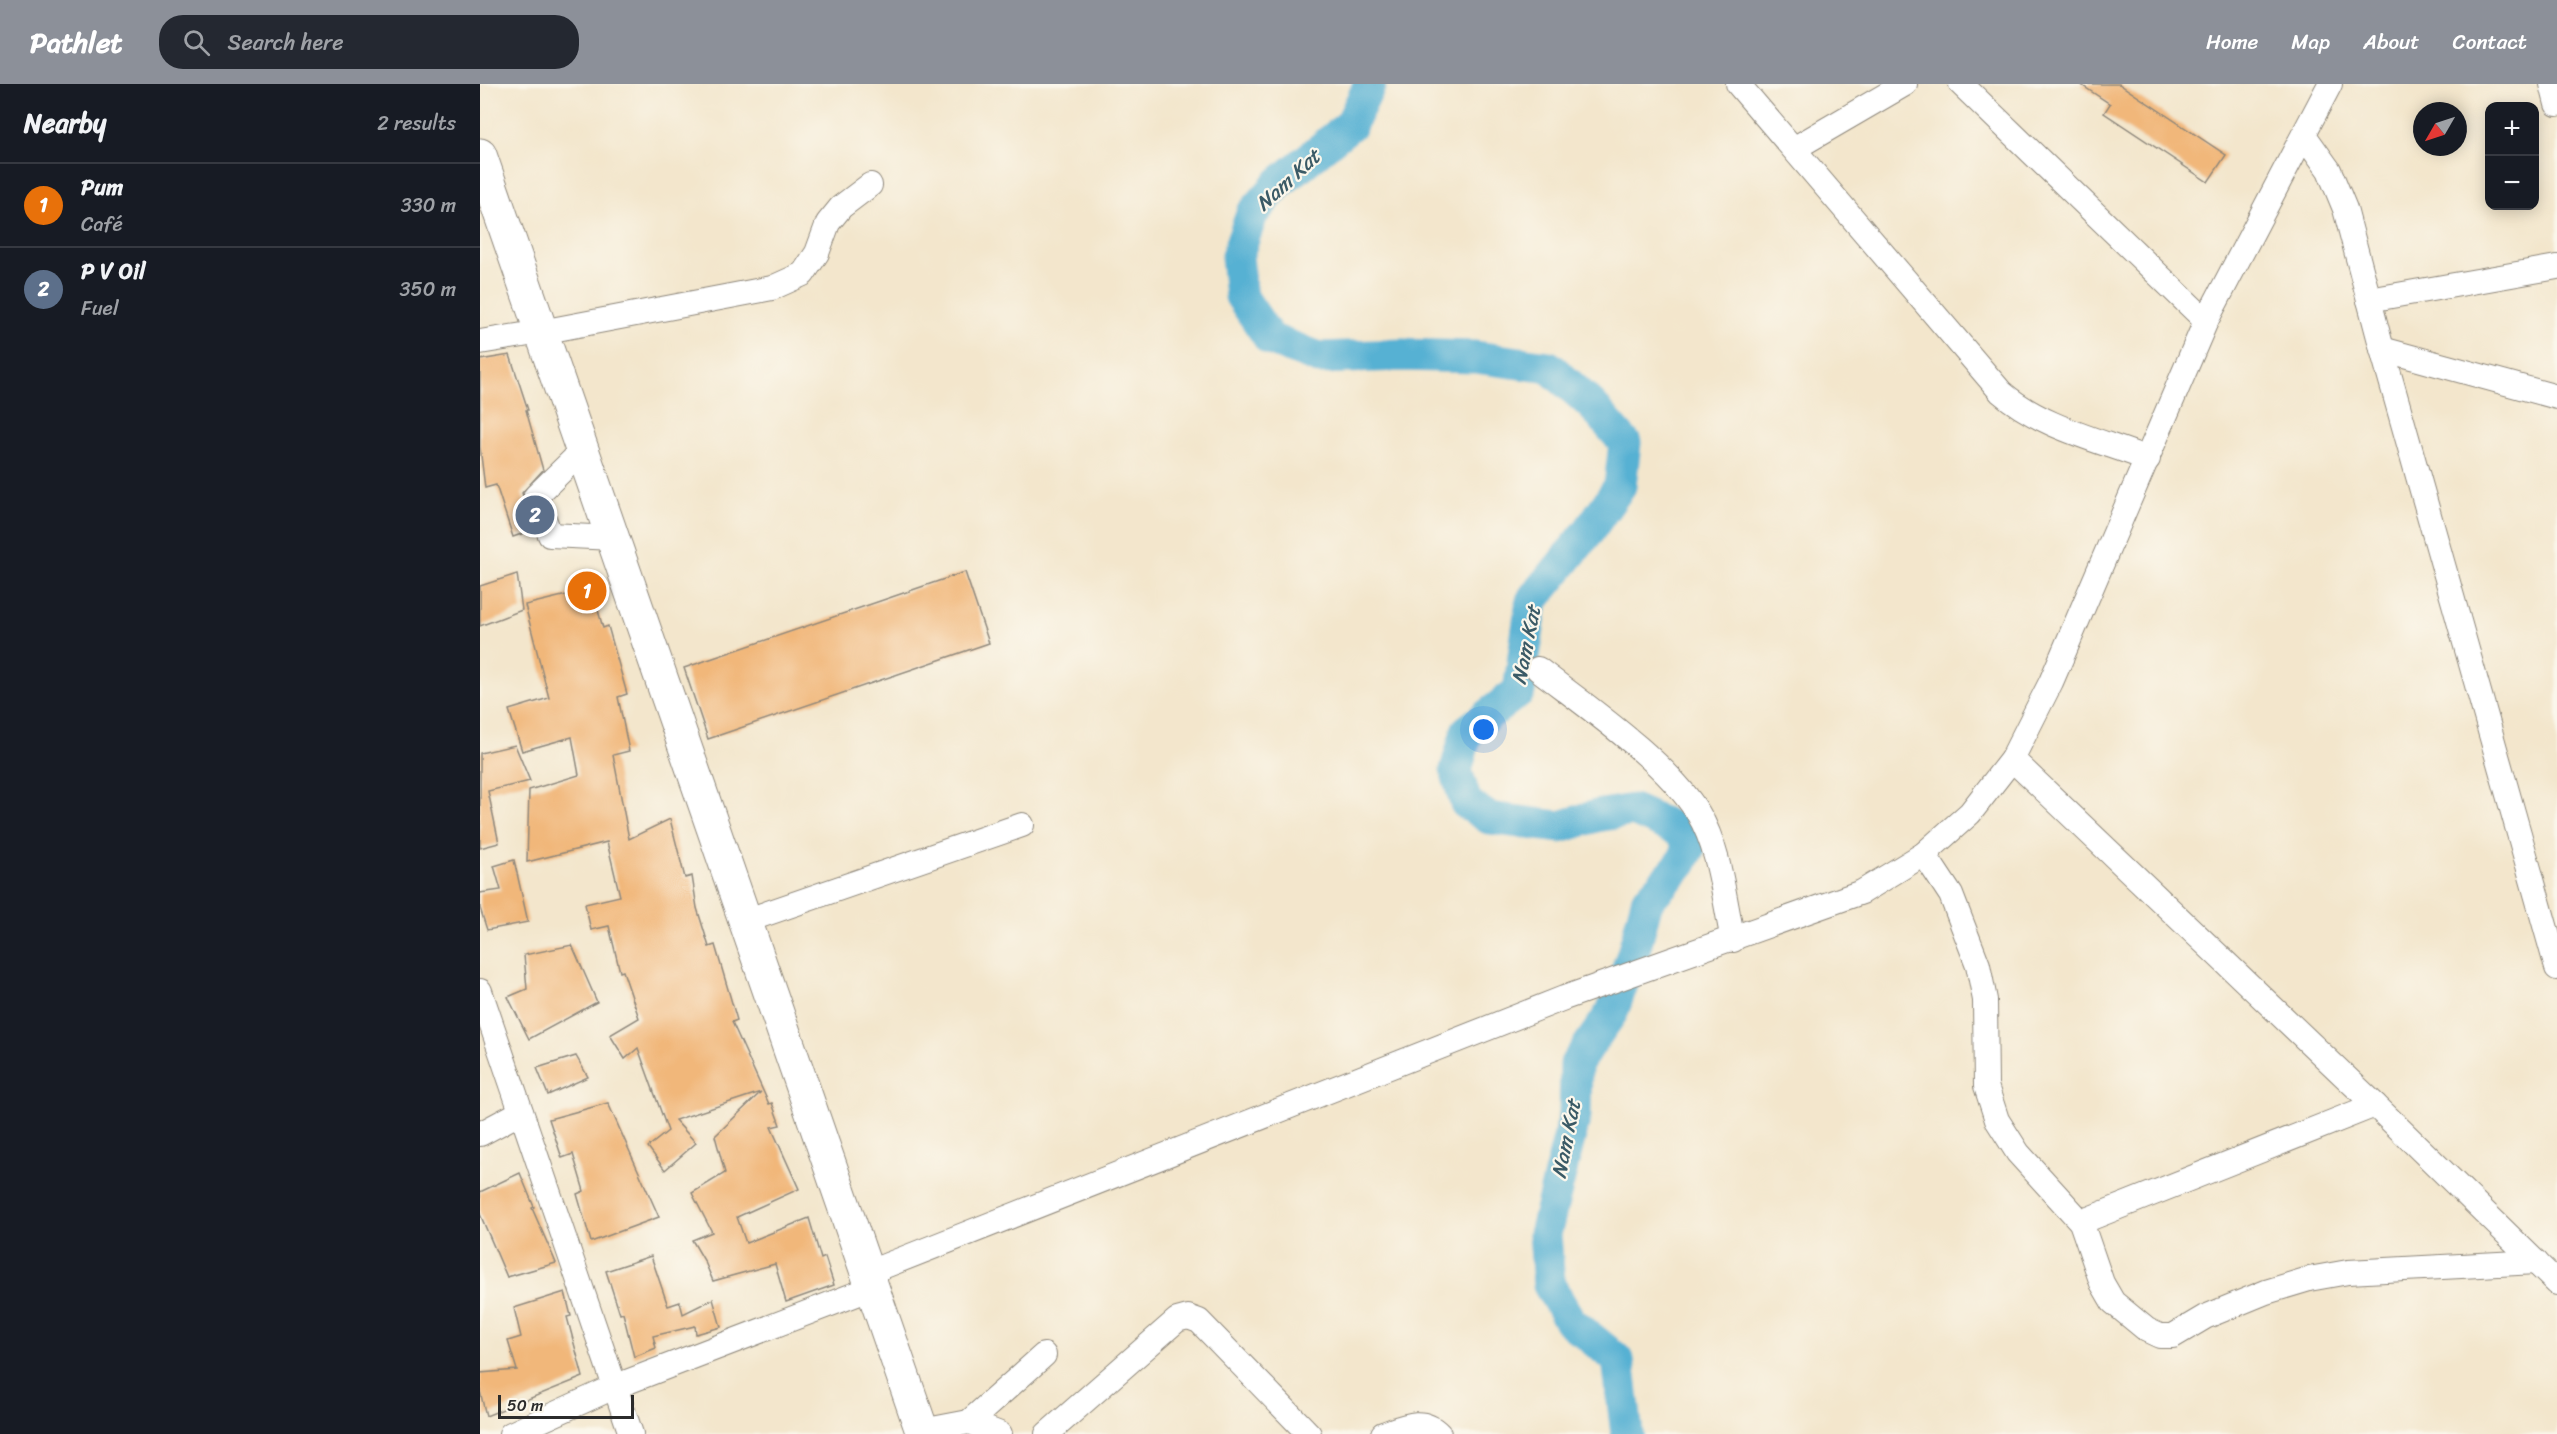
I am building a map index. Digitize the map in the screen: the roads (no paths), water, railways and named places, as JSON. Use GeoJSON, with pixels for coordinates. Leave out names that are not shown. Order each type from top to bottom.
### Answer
{"type":"FeatureCollection","features":[{"type":"Feature","properties":{"kind":"highway"},"geometry":{"type":"LineString","coordinates":[[480,155],[922,1433]]}},
{"type":"Feature","properties":{"kind":"street"},"geometry":{"type":"LineString","coordinates":[[1738,84],[2008,399],[2034,416],[2148,459]]}},
{"type":"Feature","properties":{"kind":"street"},"geometry":{"type":"LineString","coordinates":[[1795,148],[1905,84]]}},
{"type":"Feature","properties":{"kind":"street"},"geometry":{"type":"LineString","coordinates":[[1961,84],[2206,321]]}},
{"type":"Feature","properties":{"kind":"street"},"geometry":{"type":"LineString","coordinates":[[512,1434],[614,1387],[870,1280],[1564,998],[1862,892],[1924,854],[1970,813],[2012,759],[2051,682],[2206,321],[2330,84]]}},
{"type":"Feature","properties":{"kind":"street"},"geometry":{"type":"LineString","coordinates":[[2552,84],[2557,104]]}},
{"type":"Feature","properties":{"kind":"street"},"geometry":{"type":"LineString","coordinates":[[2304,135],[2329,170],[2345,209],[2382,349],[2557,968]]}},
{"type":"Feature","properties":{"kind":"street"},"geometry":{"type":"LineString","coordinates":[[480,342],[772,288],[803,274],[817,253],[828,223],[841,207],[870,185]]}},
{"type":"Feature","properties":{"kind":"street"},"geometry":{"type":"LineString","coordinates":[[2369,300],[2557,267]]}},
{"type":"Feature","properties":{"kind":"street"},"geometry":{"type":"LineString","coordinates":[[2382,349],[2557,398]]}},
{"type":"Feature","properties":{"kind":"street"},"geometry":{"type":"LineString","coordinates":[[582,451],[536,496],[546,525],[550,535],[613,538]]}},
{"type":"Feature","properties":{"kind":"street"},"geometry":{"type":"LineString","coordinates":[[1538,669],[1659,767],[1698,812],[1716,862],[1732,940]]}},
{"type":"Feature","properties":{"kind":"street"},"geometry":{"type":"LineString","coordinates":[[2012,759],[2375,1105],[2557,1283]]}},
{"type":"Feature","properties":{"kind":"street"},"geometry":{"type":"LineString","coordinates":[[745,921],[1022,825]]}},
{"type":"Feature","properties":{"kind":"street"},"geometry":{"type":"LineString","coordinates":[[1924,854],[1951,895],[1978,965],[1985,1000],[1986,1086],[1997,1120],[2018,1153],[2081,1222],[2102,1283],[2113,1302],[2147,1330],[2160,1336],[2173,1336],[2205,1317],[2266,1292],[2309,1279],[2348,1272],[2536,1262]]}},
{"type":"Feature","properties":{"kind":"street"},"geometry":{"type":"LineString","coordinates":[[480,991],[631,1434]]}},
{"type":"Feature","properties":{"kind":"street"},"geometry":{"type":"LineString","coordinates":[[2081,1222],[2375,1105]]}},
{"type":"Feature","properties":{"kind":"street"},"geometry":{"type":"LineString","coordinates":[[480,1134],[521,1112]]}},
{"type":"Feature","properties":{"kind":"street"},"geometry":{"type":"LineString","coordinates":[[1047,1434],[1177,1320],[1188,1317],[1199,1321],[1309,1434]]}},
{"type":"Feature","properties":{"kind":"street"},"geometry":{"type":"LineString","coordinates":[[922,1433],[969,1422],[1044,1355]]}},
{"type":"Feature","properties":{"kind":"street"},"geometry":{"type":"LineString","coordinates":[[969,1422],[1000,1434]]}},
{"type":"Feature","properties":{"kind":"street"},"geometry":{"type":"LineString","coordinates":[[1383,1434],[1414,1423],[1427,1424],[1439,1434]]}},
{"type":"Feature","properties":{"kind":"waterway","name":"Nam Kat"},"geometry":{"type":"LineString","coordinates":[[1370,84],[1351,124],[1279,183],[1252,214],[1237,256],[1241,296],[1270,339],[1319,358],[1402,355],[1475,357],[1549,367],[1591,404],[1625,443],[1620,486],[1588,532],[1532,601],[1519,691],[1467,731],[1456,770],[1466,803],[1489,818],[1560,827],[1596,816],[1633,810],[1683,832],[1689,849],[1680,865],[1647,901],[1633,954],[1612,1012],[1576,1064],[1575,1115],[1545,1234],[1549,1285],[1570,1321],[1618,1360],[1627,1434]]}},
{"type":"Feature","properties":{"kind":"place","name":"P V Oil"},"geometry":{"type":"Point","coordinates":[535,515]}},
{"type":"Feature","properties":{"kind":"place","name":"Pum"},"geometry":{"type":"Point","coordinates":[587,591]}}]}
